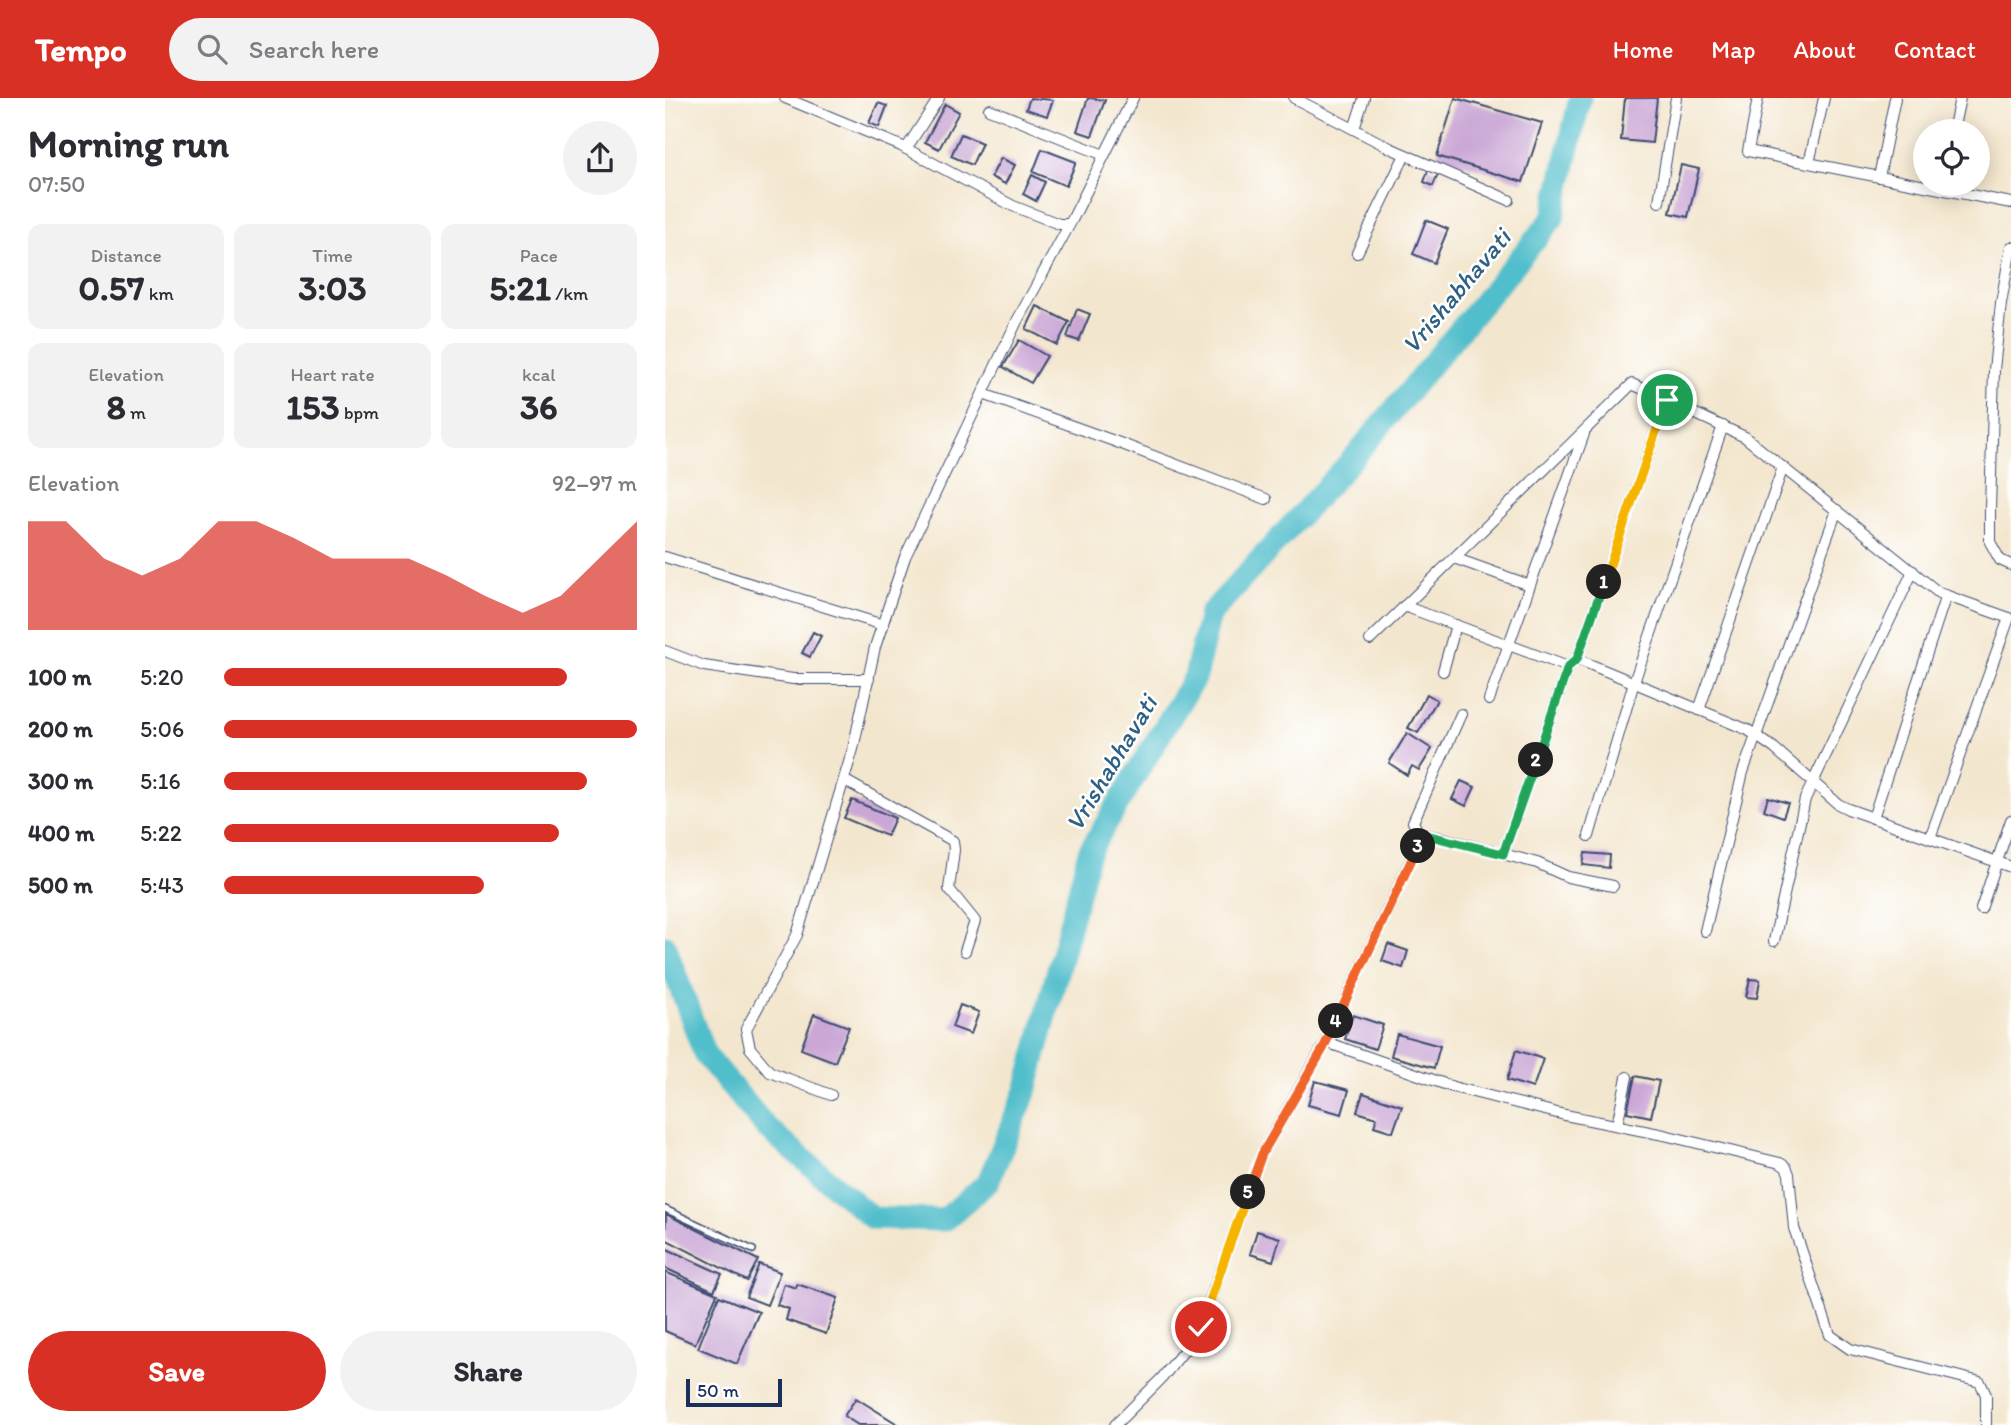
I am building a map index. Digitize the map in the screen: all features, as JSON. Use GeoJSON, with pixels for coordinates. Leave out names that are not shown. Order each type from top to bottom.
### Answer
{"type":"FeatureCollection","features":[{"type":"Feature","properties":{"kind":"street"},"geometry":{"type":"LineString","coordinates":[[906,149],[939,98]]}},
{"type":"Feature","properties":{"kind":"street"},"geometry":{"type":"LineString","coordinates":[[831,1095],[770,1072],[750,1048],[745,1034],[747,1025],[797,935],[844,780],[883,625],[905,557],[1017,321],[1133,98]]}},
{"type":"Feature","properties":{"kind":"street"},"geometry":{"type":"LineString","coordinates":[[1294,98],[1405,155],[1509,200]]}},
{"type":"Feature","properties":{"kind":"street"},"geometry":{"type":"LineString","coordinates":[[1354,129],[1364,98]]}},
{"type":"Feature","properties":{"kind":"street"},"geometry":{"type":"LineString","coordinates":[[1659,202],[1676,98]]}},
{"type":"Feature","properties":{"kind":"street"},"geometry":{"type":"LineString","coordinates":[[1758,98],[1748,151],[1913,182]]}},
{"type":"Feature","properties":{"kind":"street"},"geometry":{"type":"LineString","coordinates":[[1809,163],[1824,98]]}},
{"type":"Feature","properties":{"kind":"street"},"geometry":{"type":"LineString","coordinates":[[1879,177],[1895,98]]}},
{"type":"Feature","properties":{"kind":"street"},"geometry":{"type":"LineString","coordinates":[[1956,119],[1960,98]]}},
{"type":"Feature","properties":{"kind":"street"},"geometry":{"type":"LineString","coordinates":[[790,99],[906,149],[1013,206],[1059,224],[1067,224]]}},
{"type":"Feature","properties":{"kind":"street"},"geometry":{"type":"LineString","coordinates":[[989,109],[1104,155]]}},
{"type":"Feature","properties":{"kind":"street"},"geometry":{"type":"LineString","coordinates":[[1357,253],[1405,155]]}},
{"type":"Feature","properties":{"kind":"street"},"geometry":{"type":"LineString","coordinates":[[1979,196],[2011,204]]}},
{"type":"Feature","properties":{"kind":"street"},"geometry":{"type":"LineString","coordinates":[[2011,247],[2001,303],[1994,370],[1990,542],[2000,560],[2011,565]]}},
{"type":"Feature","properties":{"kind":"street"},"geometry":{"type":"LineString","coordinates":[[1370,640],[1632,384],[1745,437],[1939,593],[2009,618],[1930,838]]}},
{"type":"Feature","properties":{"kind":"street"},"geometry":{"type":"LineString","coordinates":[[983,394],[1266,499]]}},
{"type":"Feature","properties":{"kind":"street"},"geometry":{"type":"LineString","coordinates":[[1503,854],[1568,667],[1577,659],[1667,400]]}},
{"type":"Feature","properties":{"kind":"street"},"geometry":{"type":"LineString","coordinates":[[1590,836],[1634,682],[1723,426]]}},
{"type":"Feature","properties":{"kind":"street"},"geometry":{"type":"LineString","coordinates":[[1489,700],[1585,429]]}},
{"type":"Feature","properties":{"kind":"street"},"geometry":{"type":"LineString","coordinates":[[1699,710],[1783,467]]}},
{"type":"Feature","properties":{"kind":"street"},"geometry":{"type":"LineString","coordinates":[[1706,931],[1742,772],[1837,510]]}},
{"type":"Feature","properties":{"kind":"street"},"geometry":{"type":"LineString","coordinates":[[665,557],[883,625]]}},
{"type":"Feature","properties":{"kind":"street"},"geometry":{"type":"LineString","coordinates":[[1454,558],[1529,584]]}},
{"type":"Feature","properties":{"kind":"street"},"geometry":{"type":"LineString","coordinates":[[1774,941],[1805,799],[1913,571]]}},
{"type":"Feature","properties":{"kind":"street"},"geometry":{"type":"LineString","coordinates":[[1873,818],[1946,595]]}},
{"type":"Feature","properties":{"kind":"street"},"geometry":{"type":"LineString","coordinates":[[1404,606],[1568,667]]}},
{"type":"Feature","properties":{"kind":"street"},"geometry":{"type":"LineString","coordinates":[[1443,671],[1456,625]]}},
{"type":"Feature","properties":{"kind":"street"},"geometry":{"type":"LineString","coordinates":[[665,651],[703,666],[793,680],[869,679]]}},
{"type":"Feature","properties":{"kind":"street"},"geometry":{"type":"LineString","coordinates":[[1577,659],[1757,736],[1838,804],[2011,867]]}},
{"type":"Feature","properties":{"kind":"street"},"geometry":{"type":"LineString","coordinates":[[1421,838],[1413,822],[1461,714]]}},
{"type":"Feature","properties":{"kind":"street"},"geometry":{"type":"LineString","coordinates":[[844,780],[953,841],[949,889],[975,921],[965,951]]}},
{"type":"Feature","properties":{"kind":"street"},"geometry":{"type":"LineString","coordinates":[[1981,909],[2011,820]]}},
{"type":"Feature","properties":{"kind":"street"},"geometry":{"type":"LineString","coordinates":[[1115,1425],[1162,1378],[1196,1338],[1259,1159],[1326,1042],[1421,838],[1426,835],[1443,838],[1537,863],[1568,877],[1613,886]]}},
{"type":"Feature","properties":{"kind":"street"},"geometry":{"type":"LineString","coordinates":[[1326,1042],[1453,1087],[1772,1160],[1786,1167],[1794,1228],[1830,1335],[1850,1349],[1980,1382],[1986,1395],[1986,1425]]}},
{"type":"Feature","properties":{"kind":"street"},"geometry":{"type":"LineString","coordinates":[[1617,1125],[1627,1077]]}},
{"type":"Feature","properties":{"kind":"lane"},"geometry":{"type":"LineString","coordinates":[[665,1209],[753,1250]]}},
{"type":"Feature","properties":{"kind":"building"},"geometry":{"type":"Polygon","coordinates":[[[1030,98],[1053,100],[1047,116],[1026,109],[1030,98]]]}},
{"type":"Feature","properties":{"kind":"building"},"geometry":{"type":"Polygon","coordinates":[[[1088,98],[1105,100],[1092,136],[1077,131],[1088,98]]]}},
{"type":"Feature","properties":{"kind":"building"},"geometry":{"type":"Polygon","coordinates":[[[1455,98],[1542,123],[1523,182],[1437,156],[1455,98]]]}},
{"type":"Feature","properties":{"kind":"building"},"geometry":{"type":"Polygon","coordinates":[[[1625,98],[1657,98],[1652,143],[1621,140],[1625,98]]]}},
{"type":"Feature","properties":{"kind":"building"},"geometry":{"type":"Polygon","coordinates":[[[878,103],[887,106],[879,127],[869,123],[878,103]]]}},
{"type":"Feature","properties":{"kind":"building"},"geometry":{"type":"Polygon","coordinates":[[[945,104],[959,112],[939,149],[925,142],[945,104]]]}},
{"type":"Feature","properties":{"kind":"building"},"geometry":{"type":"Polygon","coordinates":[[[961,134],[982,143],[972,165],[951,156],[961,134]]]}},
{"type":"Feature","properties":{"kind":"building"},"geometry":{"type":"Polygon","coordinates":[[[1042,149],[1076,162],[1066,186],[1033,172],[1042,149]]]}},
{"type":"Feature","properties":{"kind":"building"},"geometry":{"type":"Polygon","coordinates":[[[1001,158],[1015,165],[1005,184],[991,177],[1001,158]]]}},
{"type":"Feature","properties":{"kind":"building"},"geometry":{"type":"Polygon","coordinates":[[[1681,165],[1699,169],[1688,217],[1670,213],[1681,165]]]}},
{"type":"Feature","properties":{"kind":"building"},"geometry":{"type":"Polygon","coordinates":[[[1429,168],[1439,172],[1433,186],[1424,182],[1429,168]]]}},
{"type":"Feature","properties":{"kind":"building"},"geometry":{"type":"Polygon","coordinates":[[[1032,175],[1045,182],[1036,201],[1023,194],[1032,175]]]}},
{"type":"Feature","properties":{"kind":"building"},"geometry":{"type":"Polygon","coordinates":[[[1426,220],[1448,229],[1434,263],[1413,254],[1426,220]]]}},
{"type":"Feature","properties":{"kind":"building"},"geometry":{"type":"Polygon","coordinates":[[[1037,306],[1069,322],[1057,345],[1026,329],[1037,306]]]}},
{"type":"Feature","properties":{"kind":"building"},"geometry":{"type":"Polygon","coordinates":[[[1077,309],[1090,314],[1079,341],[1067,337],[1077,309]]]}},
{"type":"Feature","properties":{"kind":"building"},"geometry":{"type":"Polygon","coordinates":[[[1019,340],[1047,356],[1031,383],[1003,367],[1019,340]]]}},
{"type":"Feature","properties":{"kind":"building"},"geometry":{"type":"Polygon","coordinates":[[[813,632],[821,636],[810,657],[802,653],[813,632]]]}},
{"type":"Feature","properties":{"kind":"building"},"geometry":{"type":"Polygon","coordinates":[[[1427,694],[1437,700],[1418,733],[1408,728],[1427,694]]]}},
{"type":"Feature","properties":{"kind":"building"},"geometry":{"type":"Polygon","coordinates":[[[1407,733],[1432,749],[1419,770],[1412,766],[1407,775],[1389,763],[1407,733]]]}},
{"type":"Feature","properties":{"kind":"building"},"geometry":{"type":"Polygon","coordinates":[[[1461,781],[1475,787],[1466,806],[1452,799],[1461,781]]]}},
{"type":"Feature","properties":{"kind":"building"},"geometry":{"type":"Polygon","coordinates":[[[1768,797],[1788,803],[1783,817],[1764,810],[1768,797]]]}},
{"type":"Feature","properties":{"kind":"building"},"geometry":{"type":"Polygon","coordinates":[[[852,800],[895,818],[887,836],[844,818],[852,800]]]}},
{"type":"Feature","properties":{"kind":"building"},"geometry":{"type":"Polygon","coordinates":[[[1585,853],[1610,855],[1609,868],[1583,865],[1585,853]]]}},
{"type":"Feature","properties":{"kind":"building"},"geometry":{"type":"Polygon","coordinates":[[[1388,944],[1408,951],[1403,968],[1382,961],[1388,944]]]}},
{"type":"Feature","properties":{"kind":"building"},"geometry":{"type":"Polygon","coordinates":[[[1750,979],[1760,980],[1757,998],[1746,997],[1750,979]]]}},
{"type":"Feature","properties":{"kind":"building"},"geometry":{"type":"Polygon","coordinates":[[[960,1005],[979,1012],[971,1034],[952,1027],[960,1005]]]}},
{"type":"Feature","properties":{"kind":"building"},"geometry":{"type":"Polygon","coordinates":[[[814,1014],[849,1027],[835,1062],[801,1049],[814,1014]]]}},
{"type":"Feature","properties":{"kind":"building"},"geometry":{"type":"Polygon","coordinates":[[[1353,1015],[1383,1025],[1375,1049],[1345,1039],[1353,1015]]]}},
{"type":"Feature","properties":{"kind":"building"},"geometry":{"type":"Polygon","coordinates":[[[1397,1034],[1440,1046],[1434,1068],[1391,1056],[1397,1034]]]}},
{"type":"Feature","properties":{"kind":"building"},"geometry":{"type":"Polygon","coordinates":[[[1516,1050],[1543,1059],[1533,1088],[1507,1080],[1516,1050]]]}},
{"type":"Feature","properties":{"kind":"building"},"geometry":{"type":"Polygon","coordinates":[[[1635,1076],[1659,1081],[1651,1117],[1627,1112],[1635,1076]]]}},
{"type":"Feature","properties":{"kind":"building"},"geometry":{"type":"Polygon","coordinates":[[[1315,1081],[1349,1090],[1342,1114],[1308,1105],[1315,1081]]]}},
{"type":"Feature","properties":{"kind":"building"},"geometry":{"type":"Polygon","coordinates":[[[1363,1093],[1402,1106],[1393,1132],[1374,1126],[1377,1118],[1357,1112],[1363,1093]]]}},
{"type":"Feature","properties":{"kind":"building"},"geometry":{"type":"Polygon","coordinates":[[[666,1214],[758,1260],[747,1281],[665,1239],[666,1214]]]}},
{"type":"Feature","properties":{"kind":"building"},"geometry":{"type":"Polygon","coordinates":[[[1257,1231],[1280,1238],[1273,1261],[1250,1254],[1257,1231]]]}},
{"type":"Feature","properties":{"kind":"building"},"geometry":{"type":"Polygon","coordinates":[[[665,1248],[722,1274],[714,1291],[665,1268],[665,1248]]]}},
{"type":"Feature","properties":{"kind":"building"},"geometry":{"type":"Polygon","coordinates":[[[759,1264],[780,1272],[767,1305],[746,1297],[759,1264]]]}},
{"type":"Feature","properties":{"kind":"building"},"geometry":{"type":"Polygon","coordinates":[[[665,1272],[717,1294],[695,1344],[665,1331],[665,1272]]]}},
{"type":"Feature","properties":{"kind":"building"},"geometry":{"type":"Polygon","coordinates":[[[784,1284],[796,1288],[797,1284],[838,1298],[826,1334],[786,1320],[789,1309],[777,1305],[784,1284]]]}},
{"type":"Feature","properties":{"kind":"building"},"geometry":{"type":"Polygon","coordinates":[[[719,1296],[759,1312],[737,1364],[698,1348],[719,1296]]]}},
{"type":"Feature","properties":{"kind":"building"},"geometry":{"type":"Polygon","coordinates":[[[856,1398],[899,1425],[858,1425],[844,1416],[856,1398]]]}},
{"type":"Feature","properties":{"kind":"waterway","name":"Vrishabhavati"},"geometry":{"type":"LineString","coordinates":[[665,946],[705,1055],[766,1127],[872,1218],[944,1220],[988,1182],[1026,1091],[1089,852],[1195,677],[1210,614],[1357,454],[1553,218],[1580,98]]}},
{"type":"Feature","properties":{"kind":"route"},"geometry":{"type":"LineString","coordinates":[[1201,1327],[1262,1154],[1326,1042],[1421,838],[1426,835],[1443,838],[1503,854],[1568,667],[1577,659],[1667,400]]}}]}
